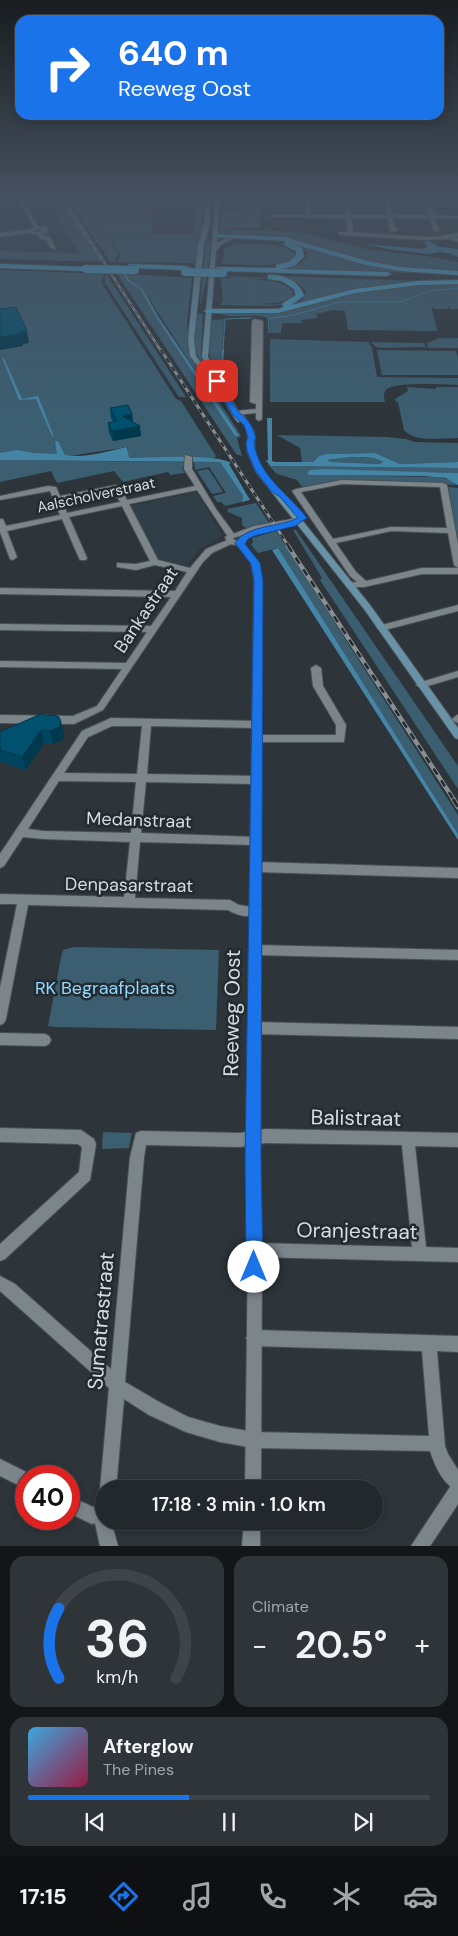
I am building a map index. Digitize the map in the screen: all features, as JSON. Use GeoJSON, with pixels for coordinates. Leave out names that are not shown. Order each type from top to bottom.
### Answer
{"type":"FeatureCollection","features":[{"type":"Feature","properties":{"kind":"highway"},"geometry":{"type":"LineString","coordinates":[[192,270],[458,274]]}},
{"type":"Feature","properties":{"kind":"highway"},"geometry":{"type":"LineString","coordinates":[[225,271],[235,270]]}},
{"type":"Feature","properties":{"kind":"highway"},"geometry":{"type":"LineString","coordinates":[[426,270],[458,274]]}},
{"type":"Feature","properties":{"kind":"highway"},"geometry":{"type":"LineString","coordinates":[[225,271],[458,281]]}},
{"type":"Feature","properties":{"kind":"highway"},"geometry":{"type":"LineString","coordinates":[[209,309],[270,308],[289,304],[300,296],[298,288],[284,279],[225,271]]}},
{"type":"Feature","properties":{"kind":"highway"},"geometry":{"type":"LineString","coordinates":[[209,309],[278,312],[355,291],[410,284],[458,281]]}},
{"type":"Feature","properties":{"kind":"main road"},"geometry":{"type":"LineString","coordinates":[[199,270],[191,339],[193,356],[214,387],[224,395]]}},
{"type":"Feature","properties":{"kind":"main road"},"geometry":{"type":"LineString","coordinates":[[212,270],[205,357],[224,395],[251,431],[252,438],[250,442],[254,460],[274,489],[300,519],[351,585],[458,736]]}},
{"type":"Feature","properties":{"kind":"main road"},"geometry":{"type":"LineString","coordinates":[[195,309],[209,309]]}},
{"type":"Feature","properties":{"kind":"main road"},"geometry":{"type":"LineString","coordinates":[[441,713],[444,723],[458,743]]}},
{"type":"Feature","properties":{"kind":"street"},"geometry":{"type":"LineString","coordinates":[[239,415],[259,415],[260,402],[253,402],[254,321],[260,320]]}},
{"type":"Feature","properties":{"kind":"street","name":"Reeweg Oost"},"geometry":{"type":"LineString","coordinates":[[188,460],[188,469],[199,487],[252,558],[258,571],[253,1139],[253,1480]]}},
{"type":"Feature","properties":{"kind":"street"},"geometry":{"type":"LineString","coordinates":[[364,584],[354,574],[296,491],[345,482],[443,485],[458,565]]}},
{"type":"Feature","properties":{"kind":"street"},"geometry":{"type":"LineString","coordinates":[[58,499],[116,487],[156,562]]}},
{"type":"Feature","properties":{"kind":"street","name":"Aalscholverstraat"},"geometry":{"type":"LineString","coordinates":[[1,527],[65,516],[199,487]]}},
{"type":"Feature","properties":{"kind":"street"},"geometry":{"type":"LineString","coordinates":[[0,498],[48,488],[53,489],[84,558]]}},
{"type":"Feature","properties":{"kind":"street"},"geometry":{"type":"LineString","coordinates":[[237,538],[261,530],[292,524],[300,519]]}},
{"type":"Feature","properties":{"kind":"street"},"geometry":{"type":"LineString","coordinates":[[1,527],[13,557]]}},
{"type":"Feature","properties":{"kind":"street"},"geometry":{"type":"LineString","coordinates":[[331,542],[391,529],[452,531]]}},
{"type":"Feature","properties":{"kind":"street","name":"Bankastraat"},"geometry":{"type":"LineString","coordinates":[[100,708],[192,571],[209,551],[237,538]]}},
{"type":"Feature","properties":{"kind":"street"},"geometry":{"type":"LineString","coordinates":[[120,565],[136,567],[156,562],[192,571]]}},
{"type":"Feature","properties":{"kind":"street"},"geometry":{"type":"LineString","coordinates":[[351,585],[364,584],[422,571],[458,572]]}},
{"type":"Feature","properties":{"kind":"street"},"geometry":{"type":"LineString","coordinates":[[0,591],[176,594]]}},
{"type":"Feature","properties":{"kind":"street"},"geometry":{"type":"LineString","coordinates":[[381,628],[458,608]]}},
{"type":"Feature","properties":{"kind":"street"},"geometry":{"type":"LineString","coordinates":[[0,627],[153,629]]}},
{"type":"Feature","properties":{"kind":"street"},"geometry":{"type":"LineString","coordinates":[[0,664],[129,666]]}},
{"type":"Feature","properties":{"kind":"street"},"geometry":{"type":"LineString","coordinates":[[256,739],[341,739],[341,725],[318,686],[316,668]]}},
{"type":"Feature","properties":{"kind":"street"},"geometry":{"type":"LineString","coordinates":[[421,685],[458,674]]}},
{"type":"Feature","properties":{"kind":"street"},"geometry":{"type":"LineString","coordinates":[[0,720],[74,720],[100,708],[111,722]]}},
{"type":"Feature","properties":{"kind":"street"},"geometry":{"type":"LineString","coordinates":[[74,720],[84,734]]}},
{"type":"Feature","properties":{"kind":"street"},"geometry":{"type":"LineString","coordinates":[[0,863],[84,734],[111,722],[256,724]]}},
{"type":"Feature","properties":{"kind":"street"},"geometry":{"type":"LineString","coordinates":[[129,903],[147,723]]}},
{"type":"Feature","properties":{"kind":"street"},"geometry":{"type":"LineString","coordinates":[[56,777],[256,780]]}},
{"type":"Feature","properties":{"kind":"street","name":"Medanstraat"},"geometry":{"type":"LineString","coordinates":[[21,832],[44,835],[256,841]]}},
{"type":"Feature","properties":{"kind":"street"},"geometry":{"type":"LineString","coordinates":[[256,867],[458,873]]}},
{"type":"Feature","properties":{"kind":"street","name":"Denpasarstraat"},"geometry":{"type":"LineString","coordinates":[[0,899],[230,905],[237,910],[256,911]]}},
{"type":"Feature","properties":{"kind":"street"},"geometry":{"type":"LineString","coordinates":[[0,1019],[23,900]]}},
{"type":"Feature","properties":{"kind":"street"},"geometry":{"type":"LineString","coordinates":[[256,950],[458,955]]}},
{"type":"Feature","properties":{"kind":"street"},"geometry":{"type":"LineString","coordinates":[[255,1028],[458,1033]]}},
{"type":"Feature","properties":{"kind":"street"},"geometry":{"type":"LineString","coordinates":[[0,1039],[45,1040]]}},
{"type":"Feature","properties":{"kind":"street"},"geometry":{"type":"LineString","coordinates":[[0,1136],[81,1137],[89,1144],[85,1175],[0,1254]]}},
{"type":"Feature","properties":{"kind":"street","name":"Balistraat"},"geometry":{"type":"LineString","coordinates":[[137,1157],[140,1138],[240,1140],[266,1136],[458,1140]]}},
{"type":"Feature","properties":{"kind":"street"},"geometry":{"type":"LineString","coordinates":[[408,1139],[420,1254]]}},
{"type":"Feature","properties":{"kind":"street","name":"Sumatrastraat"},"geometry":{"type":"LineString","coordinates":[[109,1480],[137,1157]]}},
{"type":"Feature","properties":{"kind":"street","name":"Oranjestraat"},"geometry":{"type":"LineString","coordinates":[[254,1250],[458,1255]]}},
{"type":"Feature","properties":{"kind":"street"},"geometry":{"type":"LineString","coordinates":[[0,1283],[17,1295],[118,1386],[155,1409],[186,1424],[220,1434],[254,1440],[429,1444],[436,1441]]}},
{"type":"Feature","properties":{"kind":"street"},"geometry":{"type":"LineString","coordinates":[[254,1338],[458,1344]]}},
{"type":"Feature","properties":{"kind":"street"},"geometry":{"type":"LineString","coordinates":[[429,1342],[438,1432],[436,1441],[445,1467],[458,1483]]}},
{"type":"Feature","properties":{"kind":"street"},"geometry":{"type":"LineString","coordinates":[[0,1467],[15,1475]]}},
{"type":"Feature","properties":{"kind":"street"},"geometry":{"type":"LineString","coordinates":[[420,1546],[458,1490]]}},
{"type":"Feature","properties":{"kind":"street"},"geometry":{"type":"LineString","coordinates":[[80,1510],[92,1516],[95,1514]]}},
{"type":"Feature","properties":{"kind":"street"},"geometry":{"type":"LineString","coordinates":[[105,1530],[108,1546]]}},
{"type":"Feature","properties":{"kind":"street"},"geometry":{"type":"LineString","coordinates":[[251,1546],[252,1530]]}},
{"type":"Feature","properties":{"kind":"shaded area"},"geometry":{"type":"Polygon","coordinates":[[[123,274],[126,274],[130,280],[143,289],[158,316],[239,436],[235,436],[152,311],[140,289],[128,282],[123,274]]]}},
{"type":"Feature","properties":{"kind":"shaded area"},"geometry":{"type":"Polygon","coordinates":[[[2,358],[4,358],[22,399],[38,396],[54,437],[36,399],[19,400],[2,358]]]}},
{"type":"Feature","properties":{"kind":"shaded area"},"geometry":{"type":"Polygon","coordinates":[[[267,418],[272,418],[272,461],[275,462],[313,462],[319,456],[326,454],[375,453],[400,464],[458,462],[458,468],[271,466],[266,461],[268,460],[267,418]],[[369,457],[327,460],[331,462],[379,464],[383,462],[369,457]]]}},
{"type":"Feature","properties":{"kind":"shaded area"},"geometry":{"type":"Polygon","coordinates":[[[55,441],[58,441],[65,455],[73,456],[96,454],[127,447],[129,458],[197,457],[223,460],[231,463],[229,464],[250,500],[242,502],[243,496],[220,462],[0,460],[0,453],[17,450],[57,454],[55,441]]]}},
{"type":"Feature","properties":{"kind":"shaded area"},"geometry":{"type":"Polygon","coordinates":[[[310,470],[458,473],[458,485],[446,478],[423,476],[310,475],[307,473],[310,470]]]}},
{"type":"Feature","properties":{"kind":"shaded area"},"geometry":{"type":"Polygon","coordinates":[[[196,492],[222,536],[200,549],[186,565],[159,559],[130,506],[196,492]]]}},
{"type":"Feature","properties":{"kind":"shaded area"},"geometry":{"type":"Polygon","coordinates":[[[278,548],[458,834],[458,840],[272,550],[278,548]]]}},
{"type":"Feature","properties":{"kind":"green space"},"geometry":{"type":"Polygon","coordinates":[[[0,270],[4,270],[104,274],[101,282],[176,399],[181,401],[216,456],[214,458],[128,458],[128,447],[70,456],[65,455],[57,441],[55,441],[59,456],[18,452],[0,454],[0,270]]]}},
{"type":"Feature","properties":{"kind":"green space"},"geometry":{"type":"Polygon","coordinates":[[[203,270],[207,270],[201,304],[203,270]]]}},
{"type":"Feature","properties":{"kind":"green space"},"geometry":{"type":"Polygon","coordinates":[[[320,270],[399,270],[417,273],[320,270]]]}},
{"type":"Feature","properties":{"kind":"green space"},"geometry":{"type":"Polygon","coordinates":[[[439,270],[458,270],[458,272],[439,270]]]}},
{"type":"Feature","properties":{"kind":"green space"},"geometry":{"type":"Polygon","coordinates":[[[117,274],[123,274],[128,282],[140,289],[152,311],[237,436],[143,289],[130,280],[126,274],[192,278],[187,322],[191,358],[241,436],[237,438],[242,456],[236,454],[117,274]]]}},
{"type":"Feature","properties":{"kind":"green space"},"geometry":{"type":"Polygon","coordinates":[[[107,275],[186,397],[179,397],[105,283],[105,276],[107,275]]]}},
{"type":"Feature","properties":{"kind":"green space"},"geometry":{"type":"Polygon","coordinates":[[[225,276],[274,278],[293,285],[297,295],[286,304],[270,306],[220,305],[223,301],[221,278],[271,281],[288,287],[293,292],[291,298],[295,293],[290,286],[274,279],[232,278],[225,276]],[[291,298],[278,303],[260,304],[275,304],[289,300],[291,298]]]}},
{"type":"Feature","properties":{"kind":"green space"},"geometry":{"type":"Polygon","coordinates":[[[277,276],[421,281],[360,288],[293,306],[301,302],[306,293],[304,289],[294,282],[277,276]]]}},
{"type":"Feature","properties":{"kind":"green space"},"geometry":{"type":"Polygon","coordinates":[[[458,283],[458,309],[450,309],[448,305],[448,309],[434,309],[431,305],[437,331],[348,330],[345,311],[332,310],[317,314],[317,318],[302,320],[302,323],[282,323],[281,333],[270,333],[269,319],[257,316],[231,316],[219,313],[280,313],[345,295],[371,290],[458,283]]]}},
{"type":"Feature","properties":{"kind":"green space"},"geometry":{"type":"Polygon","coordinates":[[[229,309],[267,310],[220,310],[229,309]]]}},
{"type":"Feature","properties":{"kind":"green space"},"geometry":{"type":"Polygon","coordinates":[[[197,313],[203,314],[201,356],[214,381],[198,357],[196,349],[197,313]]]}},
{"type":"Feature","properties":{"kind":"green space"},"geometry":{"type":"Polygon","coordinates":[[[253,317],[253,319],[225,319],[253,317]]]}},
{"type":"Feature","properties":{"kind":"green space"},"geometry":{"type":"Polygon","coordinates":[[[224,319],[220,382],[213,367],[208,345],[211,320],[224,319]]]}},
{"type":"Feature","properties":{"kind":"green space"},"geometry":{"type":"Polygon","coordinates":[[[439,338],[458,338],[458,348],[428,348],[427,343],[439,338]]]}},
{"type":"Feature","properties":{"kind":"green space"},"geometry":{"type":"Polygon","coordinates":[[[270,339],[368,342],[372,348],[377,377],[458,378],[458,385],[399,385],[386,390],[384,393],[385,402],[270,402],[270,339]]]}},
{"type":"Feature","properties":{"kind":"green space"},"geometry":{"type":"Polygon","coordinates":[[[371,342],[424,343],[426,347],[381,348],[376,347],[371,342]]]}},
{"type":"Feature","properties":{"kind":"green space"},"geometry":{"type":"Polygon","coordinates":[[[377,350],[456,351],[458,375],[382,375],[377,350]]]}},
{"type":"Feature","properties":{"kind":"green space"},"geometry":{"type":"Polygon","coordinates":[[[407,387],[436,389],[436,387],[458,387],[458,438],[415,437],[404,430],[398,402],[395,399],[408,391],[407,387]]]}},
{"type":"Feature","properties":{"kind":"green space"},"geometry":{"type":"Polygon","coordinates":[[[277,435],[387,437],[415,442],[458,443],[458,462],[400,464],[375,453],[326,454],[319,456],[313,462],[302,462],[300,448],[277,435]]]}},
{"type":"Feature","properties":{"kind":"green space"},"geometry":{"type":"Polygon","coordinates":[[[369,457],[383,462],[379,464],[331,462],[327,460],[369,457]]]}},
{"type":"Feature","properties":{"kind":"green space"},"geometry":{"type":"Polygon","coordinates":[[[0,460],[182,462],[184,464],[182,469],[185,473],[171,475],[168,472],[123,482],[114,471],[57,483],[51,471],[0,482],[0,460]]]}},
{"type":"Feature","properties":{"kind":"green space"},"geometry":{"type":"Polygon","coordinates":[[[194,462],[220,462],[243,496],[242,502],[225,506],[221,502],[217,502],[213,496],[226,493],[209,467],[195,470],[194,462]]]}},
{"type":"Feature","properties":{"kind":"green space"},"geometry":{"type":"Polygon","coordinates":[[[267,464],[271,466],[458,468],[458,473],[310,470],[324,475],[437,477],[452,480],[458,485],[345,480],[303,488],[297,480],[277,474],[267,464]]]}},
{"type":"Feature","properties":{"kind":"green space"},"geometry":{"type":"Polygon","coordinates":[[[208,469],[223,492],[212,494],[197,471],[208,469]]]}},
{"type":"Feature","properties":{"kind":"green space"},"geometry":{"type":"Polygon","coordinates":[[[448,487],[458,488],[458,541],[448,487]]]}},
{"type":"Feature","properties":{"kind":"green space"},"geometry":{"type":"Polygon","coordinates":[[[256,503],[269,523],[247,529],[242,525],[242,518],[228,512],[227,509],[256,503]]]}},
{"type":"Feature","properties":{"kind":"green space"},"geometry":{"type":"Polygon","coordinates":[[[293,530],[296,530],[458,766],[458,789],[320,580],[322,578],[293,530]]]}},
{"type":"Feature","properties":{"kind":"green space"},"geometry":{"type":"Polygon","coordinates":[[[276,531],[458,815],[458,834],[278,548],[258,553],[251,545],[253,542],[252,538],[276,531]]]}},
{"type":"Feature","properties":{"kind":"green space","name":"RK Begraafplaats"},"geometry":{"type":"Polygon","coordinates":[[[74,947],[219,950],[216,1030],[48,1026],[63,950],[74,947]]]}},
{"type":"Feature","properties":{"kind":"green space"},"geometry":{"type":"Polygon","coordinates":[[[103,1132],[132,1133],[129,1148],[102,1149],[103,1132]]]}},
{"type":"Feature","properties":{"kind":"building"},"geometry":{"type":"Polygon","coordinates":[[[16,307],[27,331],[20,332],[21,334],[0,337],[0,309],[16,307]]]}},
{"type":"Feature","properties":{"kind":"building"},"geometry":{"type":"Polygon","coordinates":[[[128,405],[132,414],[122,416],[140,426],[112,431],[108,423],[117,421],[110,408],[128,405]]]}},
{"type":"Feature","properties":{"kind":"building"},"geometry":{"type":"Polygon","coordinates":[[[43,713],[45,716],[54,715],[59,717],[61,722],[59,727],[50,731],[41,730],[22,757],[0,750],[0,732],[43,713]]]}},
{"type":"Feature","properties":{"kind":"waterway"},"geometry":{"type":"LineString","coordinates":[[269,333],[268,319],[294,315],[339,302],[400,302],[430,291],[458,288]]}},
{"type":"Feature","properties":{"kind":"waterway"},"geometry":{"type":"LineString","coordinates":[[223,351],[225,319],[249,318]]}},
{"type":"Feature","properties":{"kind":"waterway"},"geometry":{"type":"LineString","coordinates":[[222,370],[223,350]]}},
{"type":"Feature","properties":{"kind":"railway"},"geometry":{"type":"LineString","coordinates":[[109,270],[161,351]]}},
{"type":"Feature","properties":{"kind":"railway"},"geometry":{"type":"LineString","coordinates":[[161,350],[289,547]]}},
{"type":"Feature","properties":{"kind":"railway"},"geometry":{"type":"LineString","coordinates":[[288,546],[454,800]]}},
{"type":"Feature","properties":{"kind":"railway"},"geometry":{"type":"LineString","coordinates":[[453,799],[458,807]]}},
{"type":"Feature","properties":{"kind":"route"},"geometry":{"type":"LineString","coordinates":[[217,381],[236,413],[242,417],[251,431],[251,451],[259,470],[274,489],[283,495],[303,518],[296,520],[292,524],[261,530],[244,538],[239,543],[249,553],[258,571],[253,1156],[254,1267]]}}]}
